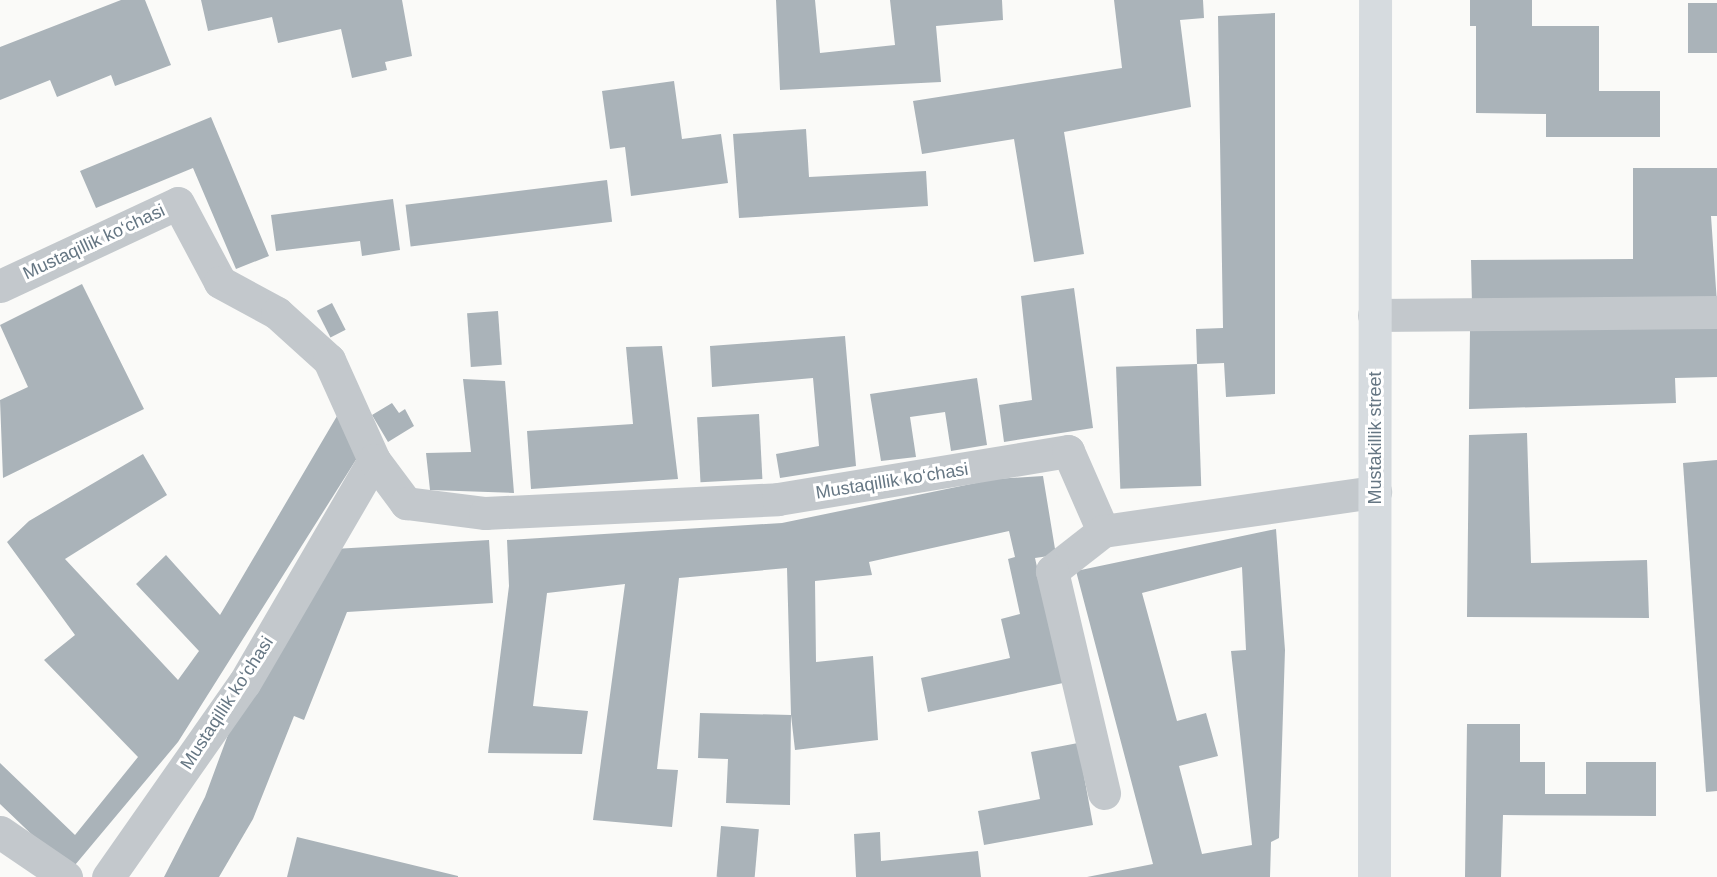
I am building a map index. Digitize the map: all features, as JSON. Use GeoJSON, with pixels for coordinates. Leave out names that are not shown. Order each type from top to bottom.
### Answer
{"type":"FeatureCollection","features":[{"type":"Feature","properties":{"kind":"main road","name":"Mustakillik street"},"geometry":{"type":"LineString","coordinates":[[1374,877],[1375,0]]}},
{"type":"Feature","properties":{"kind":"street","name":"Mustaqillik ko‘chasi"},"geometry":{"type":"LineString","coordinates":[[0,286],[177,202],[220,282],[277,313],[328,360],[374,460],[406,503],[485,513],[778,499],[1068,451],[1103,531]]}},
{"type":"Feature","properties":{"kind":"street"},"geometry":{"type":"LineString","coordinates":[[1374,315],[1717,312]]}},
{"type":"Feature","properties":{"kind":"street","name":"Mustaqillik ko‘chasi"},"geometry":{"type":"LineString","coordinates":[[108,877],[244,683],[374,460]]}},
{"type":"Feature","properties":{"kind":"street"},"geometry":{"type":"LineString","coordinates":[[1104,793],[1052,571],[1103,531],[1375,492]]}},
{"type":"Feature","properties":{"kind":"street"},"geometry":{"type":"LineString","coordinates":[[0,832],[66,877]]}},
{"type":"Feature","properties":{"kind":"building"},"geometry":{"type":"Polygon","coordinates":[[[121,0],[145,0],[171,65],[115,86],[111,75],[57,97],[50,80],[0,100],[0,47],[121,0]]]}},
{"type":"Feature","properties":{"kind":"building"},"geometry":{"type":"Polygon","coordinates":[[[201,0],[402,0],[412,56],[385,62],[387,70],[352,78],[341,29],[278,43],[272,17],[208,31],[201,0]]]}},
{"type":"Feature","properties":{"kind":"building"},"geometry":{"type":"Polygon","coordinates":[[[776,0],[815,0],[820,53],[895,45],[890,0],[1002,0],[1003,20],[936,26],[941,82],[780,90],[776,0]]]}},
{"type":"Feature","properties":{"kind":"building"},"geometry":{"type":"Polygon","coordinates":[[[1114,0],[1203,0],[1204,18],[1180,20],[1191,107],[1064,132],[1084,254],[1034,262],[1014,139],[922,154],[913,101],[1122,68],[1114,0]]]}},
{"type":"Feature","properties":{"kind":"building"},"geometry":{"type":"Polygon","coordinates":[[[1470,0],[1532,0],[1532,26],[1599,26],[1599,91],[1660,91],[1660,137],[1546,137],[1546,114],[1476,113],[1476,26],[1470,26],[1470,0]]]}},
{"type":"Feature","properties":{"kind":"building"},"geometry":{"type":"Polygon","coordinates":[[[1688,3],[1717,3],[1717,53],[1688,53],[1688,3]]]}},
{"type":"Feature","properties":{"kind":"building"},"geometry":{"type":"Polygon","coordinates":[[[1275,13],[1275,394],[1226,397],[1224,363],[1197,364],[1196,329],[1223,328],[1218,16],[1275,13]]]}},
{"type":"Feature","properties":{"kind":"building"},"geometry":{"type":"Polygon","coordinates":[[[674,81],[682,139],[721,134],[728,183],[631,196],[625,147],[610,149],[602,91],[674,81]]]}},
{"type":"Feature","properties":{"kind":"building"},"geometry":{"type":"Polygon","coordinates":[[[211,117],[269,256],[236,269],[193,168],[96,208],[80,171],[211,117]]]}},
{"type":"Feature","properties":{"kind":"building"},"geometry":{"type":"Polygon","coordinates":[[[806,129],[809,177],[926,171],[928,206],[739,218],[733,134],[806,129]]]}},
{"type":"Feature","properties":{"kind":"building"},"geometry":{"type":"Polygon","coordinates":[[[1633,168],[1717,168],[1717,216],[1711,216],[1717,303],[1472,304],[1471,260],[1633,259],[1633,168]]]}},
{"type":"Feature","properties":{"kind":"building"},"geometry":{"type":"Polygon","coordinates":[[[607,180],[612,222],[411,246],[406,205],[607,180]]]}},
{"type":"Feature","properties":{"kind":"building"},"geometry":{"type":"Polygon","coordinates":[[[393,199],[400,250],[362,256],[360,241],[276,251],[271,215],[393,199]]]}},
{"type":"Feature","properties":{"kind":"building"},"geometry":{"type":"Polygon","coordinates":[[[82,284],[144,409],[3,478],[0,400],[28,387],[0,325],[82,284]]]}},
{"type":"Feature","properties":{"kind":"building"},"geometry":{"type":"Polygon","coordinates":[[[1074,288],[1093,428],[1004,442],[999,405],[1032,400],[1021,296],[1074,288]]]}},
{"type":"Feature","properties":{"kind":"building"},"geometry":{"type":"Polygon","coordinates":[[[332,303],[346,330],[330,337],[317,311],[332,303]]]}},
{"type":"Feature","properties":{"kind":"building"},"geometry":{"type":"Polygon","coordinates":[[[498,311],[502,365],[471,367],[467,313],[498,311]]]}},
{"type":"Feature","properties":{"kind":"building"},"geometry":{"type":"Polygon","coordinates":[[[1717,328],[1717,377],[1675,378],[1676,403],[1469,409],[1470,330],[1717,328]]]}},
{"type":"Feature","properties":{"kind":"building"},"geometry":{"type":"Polygon","coordinates":[[[845,336],[856,466],[780,478],[776,454],[819,446],[813,378],[712,387],[710,346],[845,336]]]}},
{"type":"Feature","properties":{"kind":"building"},"geometry":{"type":"Polygon","coordinates":[[[662,346],[678,479],[531,489],[527,431],[633,424],[626,347],[662,346]]]}},
{"type":"Feature","properties":{"kind":"building"},"geometry":{"type":"Polygon","coordinates":[[[1197,364],[1201,486],[1120,489],[1116,367],[1197,364]]]}},
{"type":"Feature","properties":{"kind":"building"},"geometry":{"type":"Polygon","coordinates":[[[977,378],[987,445],[951,451],[945,412],[910,417],[916,457],[881,461],[870,394],[977,378]]]}},
{"type":"Feature","properties":{"kind":"building"},"geometry":{"type":"Polygon","coordinates":[[[463,379],[505,381],[514,493],[430,490],[426,453],[471,452],[463,379]]]}},
{"type":"Feature","properties":{"kind":"building"},"geometry":{"type":"Polygon","coordinates":[[[392,403],[399,413],[405,409],[414,426],[388,442],[372,415],[392,403]]]}},
{"type":"Feature","properties":{"kind":"building"},"geometry":{"type":"Polygon","coordinates":[[[759,414],[762,479],[700,482],[697,417],[759,414]]]}},
{"type":"Feature","properties":{"kind":"building"},"geometry":{"type":"Polygon","coordinates":[[[337,416],[359,455],[178,742],[70,871],[0,804],[0,763],[75,835],[138,757],[44,660],[75,635],[7,542],[29,521],[143,454],[167,495],[65,559],[178,680],[199,651],[136,584],[166,555],[220,615],[337,416]]]}},
{"type":"Feature","properties":{"kind":"building"},"geometry":{"type":"Polygon","coordinates":[[[1527,433],[1531,563],[1647,560],[1649,618],[1467,617],[1469,435],[1527,433]]]}},
{"type":"Feature","properties":{"kind":"building"},"geometry":{"type":"Polygon","coordinates":[[[1717,460],[1717,791],[1706,792],[1683,463],[1717,460]]]}},
{"type":"Feature","properties":{"kind":"building"},"geometry":{"type":"Polygon","coordinates":[[[1043,476],[1056,555],[1035,558],[1063,683],[928,712],[921,678],[1010,658],[1001,619],[1020,614],[1008,559],[1015,557],[1009,531],[869,562],[872,575],[815,581],[816,662],[873,656],[878,740],[795,750],[791,715],[787,568],[679,578],[657,769],[678,770],[672,827],[593,820],[625,584],[547,593],[533,706],[588,711],[582,754],[488,753],[509,586],[507,540],[782,523],[995,479],[1043,476]]]}},
{"type":"Feature","properties":{"kind":"building"},"geometry":{"type":"Polygon","coordinates":[[[1276,529],[1285,650],[1279,838],[1271,842],[1270,877],[1087,877],[1153,864],[1076,571],[1276,529]],[[1242,567],[1142,593],[1177,721],[1206,713],[1218,756],[1179,766],[1202,854],[1252,845],[1231,651],[1246,650],[1242,567]]]}},
{"type":"Feature","properties":{"kind":"building"},"geometry":{"type":"Polygon","coordinates":[[[489,540],[493,603],[347,612],[304,720],[294,716],[253,819],[219,877],[164,877],[205,797],[229,732],[334,549],[489,540]]]}},
{"type":"Feature","properties":{"kind":"building"},"geometry":{"type":"Polygon","coordinates":[[[700,713],[791,715],[790,805],[726,803],[728,759],[698,758],[700,713]]]}},
{"type":"Feature","properties":{"kind":"building"},"geometry":{"type":"Polygon","coordinates":[[[1467,724],[1520,724],[1520,762],[1545,762],[1545,794],[1586,794],[1586,762],[1656,762],[1656,816],[1503,815],[1501,877],[1465,877],[1467,724]]]}},
{"type":"Feature","properties":{"kind":"building"},"geometry":{"type":"Polygon","coordinates":[[[1078,743],[1093,825],[984,845],[978,811],[1040,799],[1031,752],[1078,743]]]}},
{"type":"Feature","properties":{"kind":"building"},"geometry":{"type":"Polygon","coordinates":[[[721,826],[759,829],[755,877],[717,877],[721,826]]]}},
{"type":"Feature","properties":{"kind":"building"},"geometry":{"type":"Polygon","coordinates":[[[880,832],[881,861],[978,851],[981,877],[856,877],[854,834],[880,832]]]}},
{"type":"Feature","properties":{"kind":"building"},"geometry":{"type":"Polygon","coordinates":[[[297,837],[458,876],[458,877],[287,877],[297,837]]]}}]}
